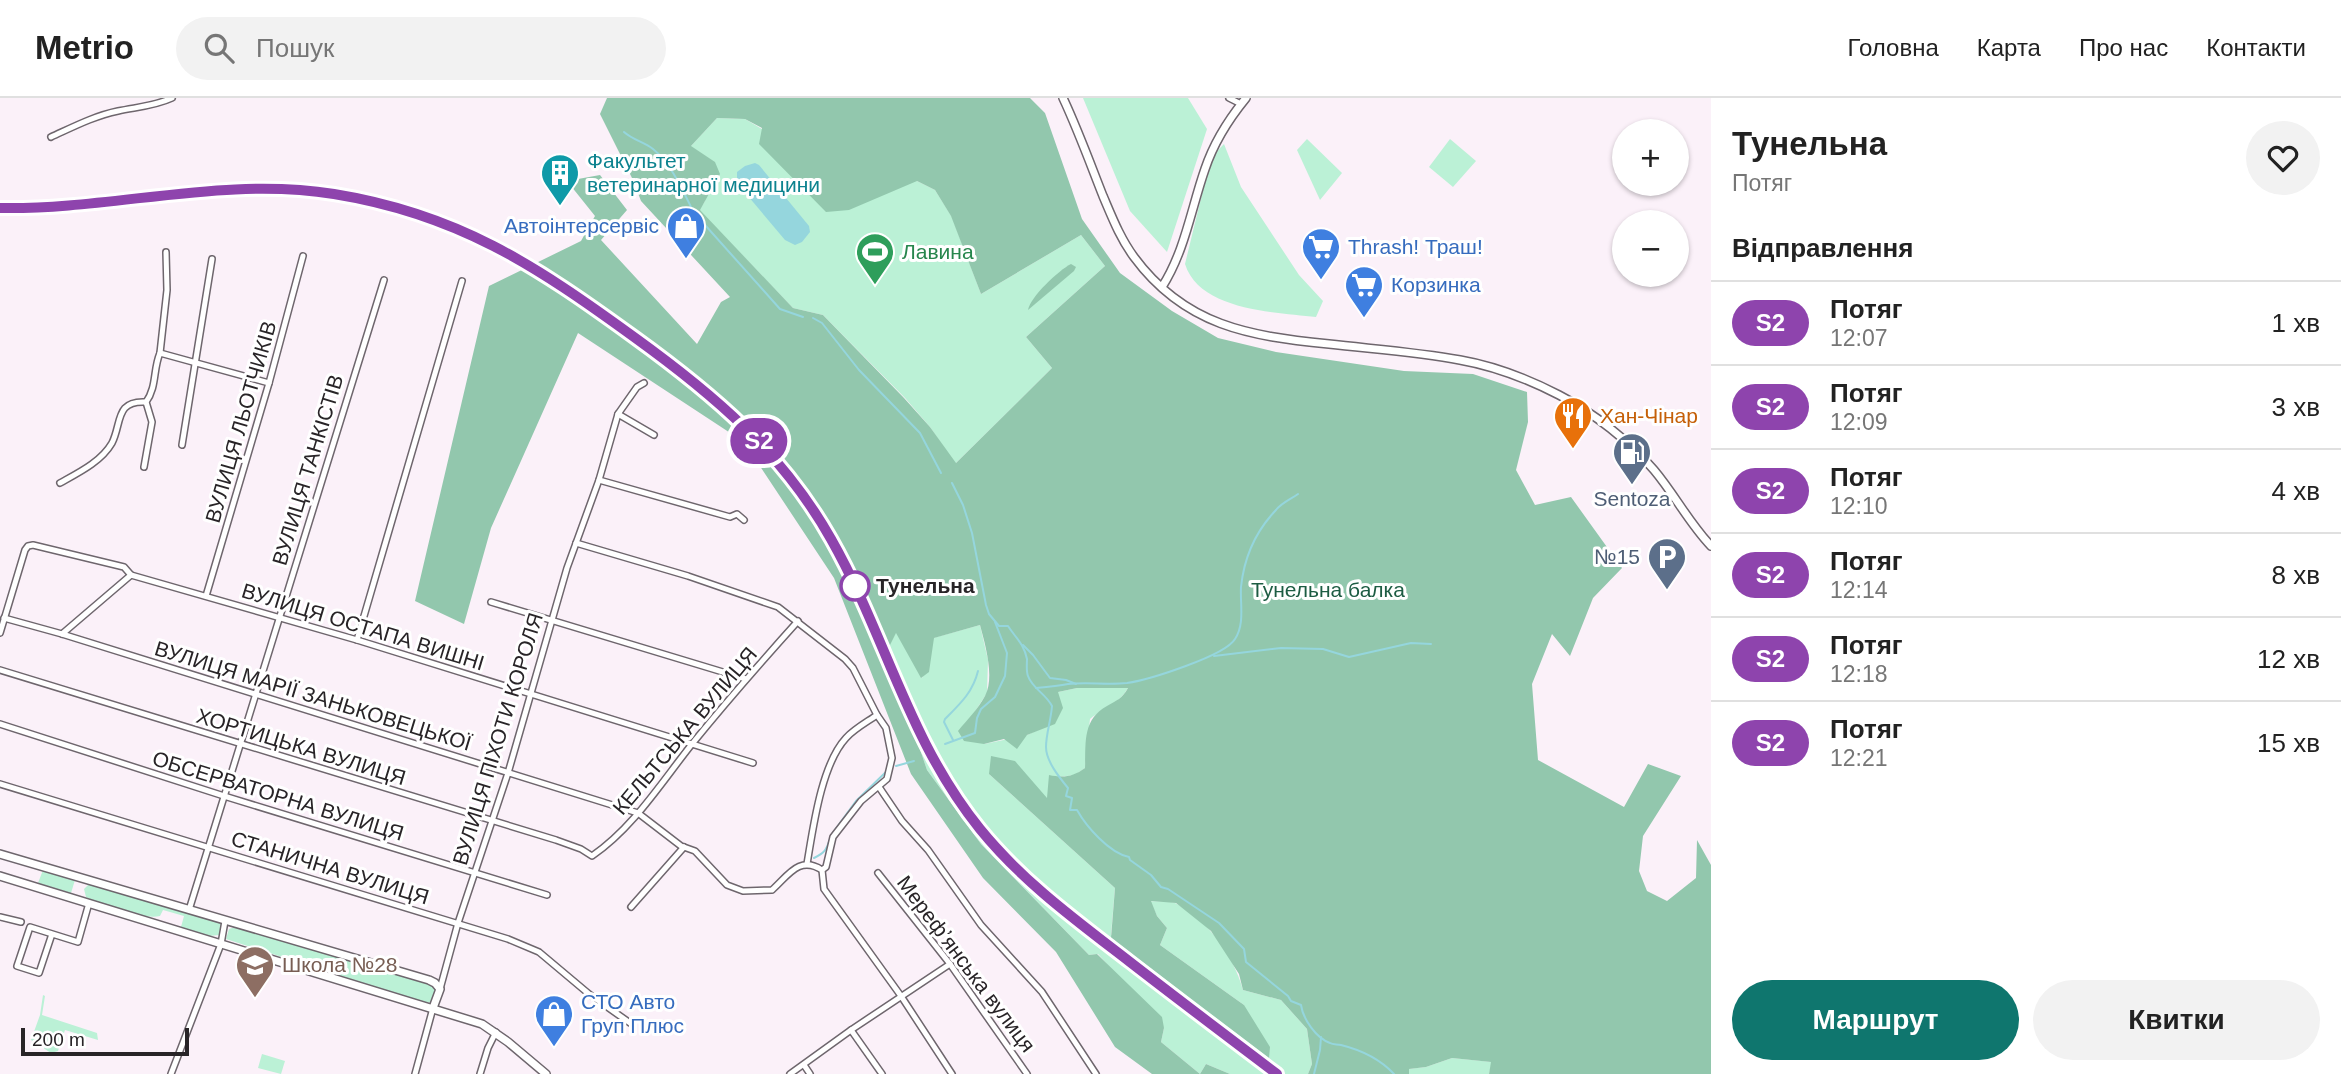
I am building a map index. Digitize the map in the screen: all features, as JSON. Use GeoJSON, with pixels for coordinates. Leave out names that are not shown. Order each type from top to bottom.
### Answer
{"type":"FeatureCollection","features":[{"type":"Feature","properties":{"kind":"main road"},"geometry":{"type":"LineString","coordinates":[[1063,98],[1124,243],[1147,273],[1200,314],[1249,334],[1460,360],[1530,381],[1585,411],[1632,448],[1654,470],[1694,529],[1711,546]]}},
{"type":"Feature","properties":{"kind":"main road"},"geometry":{"type":"LineString","coordinates":[[1162,287],[1178,256],[1213,148],[1224,127],[1244,101]]}},
{"type":"Feature","properties":{"kind":"main road"},"geometry":{"type":"LineString","coordinates":[[0,854],[429,980],[440,989]]}},
{"type":"Feature","properties":{"kind":"main road"},"geometry":{"type":"LineString","coordinates":[[0,876],[482,1024],[496,1032],[546,1074]]}},
{"type":"Feature","properties":{"kind":"main road","name":"ВУЛИЦЯ ПІХОТИ КОРОЛЯ"},"geometry":{"type":"LineString","coordinates":[[433,1009],[440,989]]}},
{"type":"Feature","properties":{"kind":"street"},"geometry":{"type":"LineString","coordinates":[[51,137],[89,120],[172,98]]}},
{"type":"Feature","properties":{"kind":"street"},"geometry":{"type":"LineString","coordinates":[[1229,98],[1244,101]]}},
{"type":"Feature","properties":{"kind":"street"},"geometry":{"type":"LineString","coordinates":[[146,402],[153,394],[156,362],[160,353],[167,290],[166,252]]}},
{"type":"Feature","properties":{"kind":"street","name":"ВУЛИЦЯ ЛЬОТЧИКІВ"},"geometry":{"type":"LineString","coordinates":[[206,596],[270,383],[303,256]]}},
{"type":"Feature","properties":{"kind":"street"},"geometry":{"type":"LineString","coordinates":[[182,445],[212,259]]}},
{"type":"Feature","properties":{"kind":"street","name":"ВУЛИЦЯ ТАНКІСТІВ"},"geometry":{"type":"LineString","coordinates":[[189,910],[384,280]]}},
{"type":"Feature","properties":{"kind":"street"},"geometry":{"type":"LineString","coordinates":[[357,640],[463,281]]}},
{"type":"Feature","properties":{"kind":"street"},"geometry":{"type":"LineString","coordinates":[[160,353],[270,383]]}},
{"type":"Feature","properties":{"kind":"street","name":"ВУЛИЦЯ ПІХОТИ КОРОЛЯ"},"geometry":{"type":"LineString","coordinates":[[440,989],[458,923],[508,773],[552,620],[618,414],[637,387],[644,383]]}},
{"type":"Feature","properties":{"kind":"street"},"geometry":{"type":"LineString","coordinates":[[144,467],[152,422],[146,402]]}},
{"type":"Feature","properties":{"kind":"street"},"geometry":{"type":"LineString","coordinates":[[60,483],[88,467],[111,443],[119,417],[129,404],[146,402]]}},
{"type":"Feature","properties":{"kind":"street"},"geometry":{"type":"LineString","coordinates":[[618,414],[654,435]]}},
{"type":"Feature","properties":{"kind":"street"},"geometry":{"type":"LineString","coordinates":[[599,480],[730,517],[737,514],[744,520]]}},
{"type":"Feature","properties":{"kind":"street"},"geometry":{"type":"LineString","coordinates":[[576,543],[778,607],[853,668],[886,728],[892,758],[887,779],[861,801],[833,837],[826,867],[822,870]]}},
{"type":"Feature","properties":{"kind":"street","name":"ВУЛИЦЯ ОСТАПА ВИШНІ"},"geometry":{"type":"LineString","coordinates":[[4,618],[25,550],[31,545],[124,567],[131,575],[357,640],[752,763]]}},
{"type":"Feature","properties":{"kind":"street"},"geometry":{"type":"LineString","coordinates":[[62,634],[131,575]]}},
{"type":"Feature","properties":{"kind":"street"},"geometry":{"type":"LineString","coordinates":[[491,602],[746,679]]}},
{"type":"Feature","properties":{"kind":"street"},"geometry":{"type":"LineString","coordinates":[[0,632],[4,618]]}},
{"type":"Feature","properties":{"kind":"street","name":"ВУЛИЦЯ МАРІЇ ЗАНЬКОВЕЦЬКОЇ"},"geometry":{"type":"LineString","coordinates":[[4,618],[638,813],[684,847],[695,851],[722,881],[743,891],[772,890],[789,873],[807,864]]}},
{"type":"Feature","properties":{"kind":"street","name":"КЕЛЬТСЬКА ВУЛИЦЯ"},"geometry":{"type":"LineString","coordinates":[[592,856],[611,843],[638,813],[746,679],[798,621]]}},
{"type":"Feature","properties":{"kind":"street","name":"ХОРТИЦЬКА ВУЛИЦЯ"},"geometry":{"type":"LineString","coordinates":[[0,670],[556,840],[592,856]]}},
{"type":"Feature","properties":{"kind":"street"},"geometry":{"type":"LineString","coordinates":[[822,870],[807,864],[817,805],[831,764],[845,738],[877,715]]}},
{"type":"Feature","properties":{"kind":"street","name":"ОБСЕРВАТОРНА ВУЛИЦЯ"},"geometry":{"type":"LineString","coordinates":[[0,724],[547,895]]}},
{"type":"Feature","properties":{"kind":"street","name":"СТАНИЧНА ВУЛИЦЯ"},"geometry":{"type":"LineString","coordinates":[[0,784],[508,939],[539,952],[589,995],[630,1023]]}},
{"type":"Feature","properties":{"kind":"street"},"geometry":{"type":"LineString","coordinates":[[879,787],[901,821],[928,850],[951,881],[969,910],[1042,992],[1095,1072]]}},
{"type":"Feature","properties":{"kind":"street"},"geometry":{"type":"LineString","coordinates":[[631,907],[684,847]]}},
{"type":"Feature","properties":{"kind":"street"},"geometry":{"type":"LineString","coordinates":[[822,870],[826,895],[901,996],[952,1074]]}},
{"type":"Feature","properties":{"kind":"street","name":"Мерефʼянська вулиця"},"geometry":{"type":"LineString","coordinates":[[878,873],[950,964],[1027,1074]]}},
{"type":"Feature","properties":{"kind":"street"},"geometry":{"type":"LineString","coordinates":[[52,934],[39,973],[17,966],[30,927],[52,934],[78,943],[89,903]]}},
{"type":"Feature","properties":{"kind":"street"},"geometry":{"type":"LineString","coordinates":[[0,917],[21,922]]}},
{"type":"Feature","properties":{"kind":"street"},"geometry":{"type":"LineString","coordinates":[[171,1074],[221,944],[225,921]]}},
{"type":"Feature","properties":{"kind":"street"},"geometry":{"type":"LineString","coordinates":[[790,1074],[950,964]]}},
{"type":"Feature","properties":{"kind":"street","name":"ВУЛИЦЯ ПІХОТИ КОРОЛЯ"},"geometry":{"type":"LineString","coordinates":[[415,1074],[433,1009]]}},
{"type":"Feature","properties":{"kind":"street"},"geometry":{"type":"LineString","coordinates":[[851,1030],[882,1074]]}},
{"type":"Feature","properties":{"kind":"street"},"geometry":{"type":"LineString","coordinates":[[480,1074],[496,1032]]}},
{"type":"Feature","properties":{"kind":"street"},"geometry":{"type":"LineString","coordinates":[[804,1065],[810,1074]]}},
{"type":"Feature","properties":{"kind":"green space","name":"Тунельна балка"},"geometry":{"type":"Polygon","coordinates":[[[607,98],[1030,98],[1045,113],[1082,219],[1120,273],[1172,311],[1218,338],[1276,352],[1404,371],[1473,374],[1527,392],[1528,422],[1516,470],[1535,505],[1571,497],[1622,568],[1593,598],[1570,656],[1552,634],[1532,684],[1538,760],[1624,807],[1648,764],[1681,776],[1643,836],[1639,871],[1647,891],[1667,901],[1696,878],[1697,840],[1711,865],[1711,1074],[1489,1074],[1491,1062],[1452,1058],[1426,1067],[1409,1069],[1409,1074],[1308,1074],[1312,1064],[1307,1029],[1281,1000],[1243,990],[1239,974],[1211,931],[1176,903],[1151,901],[1157,916],[1167,928],[1160,945],[1244,1005],[1270,1047],[1269,1058],[1111,938],[1115,888],[989,774],[991,756],[1015,761],[1047,798],[1049,775],[1068,776],[1085,768],[1089,725],[1099,712],[1124,695],[1128,688],[1077,688],[1058,692],[1063,708],[1055,724],[1027,735],[1017,749],[1004,739],[984,744],[964,741],[958,731],[976,710],[988,688],[988,660],[980,625],[934,638],[929,672],[921,678],[896,633],[887,651],[927,770],[981,844],[1089,955],[1097,954],[1162,1017],[1164,1028],[1161,1042],[1200,1074],[1152,1074],[1115,1047],[1056,952],[983,878],[911,774],[834,578],[744,442],[578,333],[491,528],[464,624],[415,601],[489,286],[581,241],[595,216],[567,181],[600,175],[627,210],[601,240],[697,344],[721,302],[730,297],[641,201],[600,114],[607,98]],[[717,118],[691,146],[715,162],[720,174],[700,210],[793,308],[823,315],[904,398],[930,427],[956,463],[1052,368],[1026,337],[1105,266],[1081,235],[981,294],[951,216],[935,190],[917,181],[849,210],[826,212],[759,144],[762,128],[745,119],[717,118]]]}},
{"type":"Feature","properties":{"kind":"green space"},"geometry":{"type":"Polygon","coordinates":[[[1083,98],[1188,98],[1207,129],[1167,252],[1130,211],[1083,98]]]}},
{"type":"Feature","properties":{"kind":"green space","name":"Лавина"},"geometry":{"type":"Polygon","coordinates":[[[717,118],[745,119],[762,129],[917,181],[935,190],[952,217],[981,294],[1081,235],[1105,266],[1026,337],[1052,368],[955,464],[930,427],[905,398],[823,315],[793,308],[699,210],[705,201],[690,147],[717,118]]]}},
{"type":"Feature","properties":{"kind":"green space"},"geometry":{"type":"Polygon","coordinates":[[[1307,139],[1342,173],[1320,200],[1297,150],[1307,139]]]}},
{"type":"Feature","properties":{"kind":"green space"},"geometry":{"type":"Polygon","coordinates":[[[1450,139],[1476,161],[1453,187],[1429,167],[1450,139]]]}},
{"type":"Feature","properties":{"kind":"green space"},"geometry":{"type":"Polygon","coordinates":[[[1224,144],[1241,187],[1299,275],[1323,301],[1316,317],[1241,306],[1222,300],[1193,280],[1185,264],[1211,157],[1224,144]]]}},
{"type":"Feature","properties":{"kind":"green space"},"geometry":{"type":"Polygon","coordinates":[[[1071,264],[1076,267],[1074,271],[1028,310],[1046,284],[1071,264]]]}},
{"type":"Feature","properties":{"kind":"green space"},"geometry":{"type":"Polygon","coordinates":[[[980,625],[988,660],[987,693],[974,713],[984,744],[1027,735],[1040,729],[1058,692],[1077,688],[1128,688],[1116,702],[1090,719],[1085,768],[1075,775],[1059,777],[1047,799],[989,774],[1115,888],[1111,935],[1244,1005],[1160,945],[1167,928],[1150,901],[1174,903],[1200,920],[1227,953],[1243,990],[1281,1000],[1307,1029],[1312,1064],[1308,1074],[1230,1074],[1206,1064],[1200,1074],[1161,1042],[1164,1028],[1098,954],[1089,955],[981,844],[927,770],[886,650],[896,632],[922,678],[933,638],[980,625]]]}},
{"type":"Feature","properties":{"kind":"green space"},"geometry":{"type":"Polygon","coordinates":[[[43,870],[75,880],[71,893],[38,883],[43,870]]]}},
{"type":"Feature","properties":{"kind":"green space"},"geometry":{"type":"Polygon","coordinates":[[[89,884],[218,922],[222,925],[219,935],[209,936],[181,927],[184,916],[163,910],[160,916],[144,916],[90,899],[86,897],[84,889],[89,884]]]}},
{"type":"Feature","properties":{"kind":"green space"},"geometry":{"type":"Polygon","coordinates":[[[235,927],[426,983],[433,987],[435,992],[432,1002],[424,1003],[226,939],[229,929],[235,927]]]}},
{"type":"Feature","properties":{"kind":"green space"},"geometry":{"type":"Polygon","coordinates":[[[43,995],[42,1015],[97,1033],[98,1040],[65,1030],[58,1051],[51,1053],[31,1040],[40,1015],[43,995]]]}},
{"type":"Feature","properties":{"kind":"green space"},"geometry":{"type":"Polygon","coordinates":[[[262,1054],[285,1061],[281,1074],[258,1068],[262,1054]]]}},
{"type":"Feature","properties":{"kind":"green space"},"geometry":{"type":"Polygon","coordinates":[[[1452,1058],[1492,1062],[1489,1074],[1409,1074],[1408,1069],[1426,1067],[1452,1058]]]}},
{"type":"Feature","properties":{"kind":"green space"},"geometry":{"type":"Polygon","coordinates":[[[1206,1064],[1230,1074],[1200,1074],[1206,1064]]]}},
{"type":"Feature","properties":{"kind":"water"},"geometry":{"type":"Polygon","coordinates":[[[755,163],[809,226],[810,232],[802,242],[795,245],[785,240],[737,183],[737,172],[755,163]]]}},
{"type":"Feature","properties":{"kind":"waterway"},"geometry":{"type":"LineString","coordinates":[[624,132],[659,155],[676,178],[693,211]]}},
{"type":"Feature","properties":{"kind":"waterway"},"geometry":{"type":"LineString","coordinates":[[697,216],[780,309],[803,317]]}},
{"type":"Feature","properties":{"kind":"waterway"},"geometry":{"type":"LineString","coordinates":[[813,318],[822,323],[859,370],[920,433],[941,473]]}},
{"type":"Feature","properties":{"kind":"waterway"},"geometry":{"type":"LineString","coordinates":[[952,483],[972,533],[989,614],[999,626],[1008,626],[1019,641],[1026,654],[1030,680],[1052,706],[1046,747],[1048,758],[1068,788],[1066,796],[1072,798],[1070,810],[1077,810],[1099,838],[1114,850],[1129,857],[1161,887],[1219,923],[1244,949],[1246,962],[1291,1001],[1301,1005],[1307,1022],[1320,1037],[1331,1044],[1348,1047],[1370,1056],[1394,1074]]}},
{"type":"Feature","properties":{"kind":"waterway"},"geometry":{"type":"LineString","coordinates":[[1036,688],[1075,683],[1120,684],[1137,681],[1202,660],[1228,646],[1235,639],[1240,627],[1241,587],[1252,545],[1278,508],[1298,494]]}},
{"type":"Feature","properties":{"kind":"waterway"},"geometry":{"type":"LineString","coordinates":[[945,744],[975,733],[981,709],[995,697],[1005,676],[1007,653],[995,622]]}},
{"type":"Feature","properties":{"kind":"waterway"},"geometry":{"type":"LineString","coordinates":[[1214,656],[1281,648],[1323,649],[1349,657],[1411,643],[1431,644]]}},
{"type":"Feature","properties":{"kind":"waterway"},"geometry":{"type":"LineString","coordinates":[[1023,645],[1050,678],[1076,684]]}},
{"type":"Feature","properties":{"kind":"waterway"},"geometry":{"type":"LineString","coordinates":[[953,740],[945,719],[961,703],[978,671]]}},
{"type":"Feature","properties":{"kind":"waterway"},"geometry":{"type":"LineString","coordinates":[[896,766],[914,761]]}},
{"type":"Feature","properties":{"kind":"waterway"},"geometry":{"type":"LineString","coordinates":[[832,834],[856,801],[888,770]]}},
{"type":"Feature","properties":{"kind":"waterway"},"geometry":{"type":"LineString","coordinates":[[814,858],[824,851],[830,839]]}},
{"type":"Feature","properties":{"kind":"waterway"},"geometry":{"type":"LineString","coordinates":[[1314,1074],[1321,1037]]}},
{"type":"Feature","properties":{"kind":"railway"},"geometry":{"type":"LineString","coordinates":[[0,208],[84,204],[250,189],[334,194],[418,214],[455,228],[524,263],[592,307],[686,376],[714,400],[741,424],[790,478],[831,539],[849,573],[912,715],[948,784],[1005,858],[1065,912],[1277,1074]]}},
{"type":"Feature","properties":{"kind":"train","name":"S2"},"geometry":{"type":"LineString","coordinates":[[0,208],[69,205],[226,188],[258,187],[312,191],[387,204],[434,218],[488,241],[554,280],[706,391],[755,436],[792,480],[825,527],[844,561],[926,749],[961,804],[1007,860],[1062,910],[1277,1074]]}},
{"type":"Feature","properties":{"kind":"place","name":"Факультет ветеринарної медицини"},"geometry":{"type":"Point","coordinates":[560,207]}},
{"type":"Feature","properties":{"kind":"place","name":"Автоінтерсервіс"},"geometry":{"type":"Point","coordinates":[686,260]}},
{"type":"Feature","properties":{"kind":"place","name":"Thrash! Траш!"},"geometry":{"type":"Point","coordinates":[1321,281]}},
{"type":"Feature","properties":{"kind":"place","name":"Лавина"},"geometry":{"type":"Point","coordinates":[875,286]}},
{"type":"Feature","properties":{"kind":"place","name":"Корзинка"},"geometry":{"type":"Point","coordinates":[1364,319]}},
{"type":"Feature","properties":{"kind":"place","name":"Хан-Чінар"},"geometry":{"type":"Point","coordinates":[1573,450]}},
{"type":"Feature","properties":{"kind":"place","name":"Sentoza"},"geometry":{"type":"Point","coordinates":[1632,486]}},
{"type":"Feature","properties":{"kind":"place","name":"Тунельна"},"geometry":{"type":"Point","coordinates":[855,586]}},
{"type":"Feature","properties":{"kind":"place","name":"№15"},"geometry":{"type":"Point","coordinates":[1667,591]}},
{"type":"Feature","properties":{"kind":"place","name":"Школа №28"},"geometry":{"type":"Point","coordinates":[255,999]}},
{"type":"Feature","properties":{"kind":"place","name":"СТО Авто Груп Плюс"},"geometry":{"type":"Point","coordinates":[554,1048]}}]}
